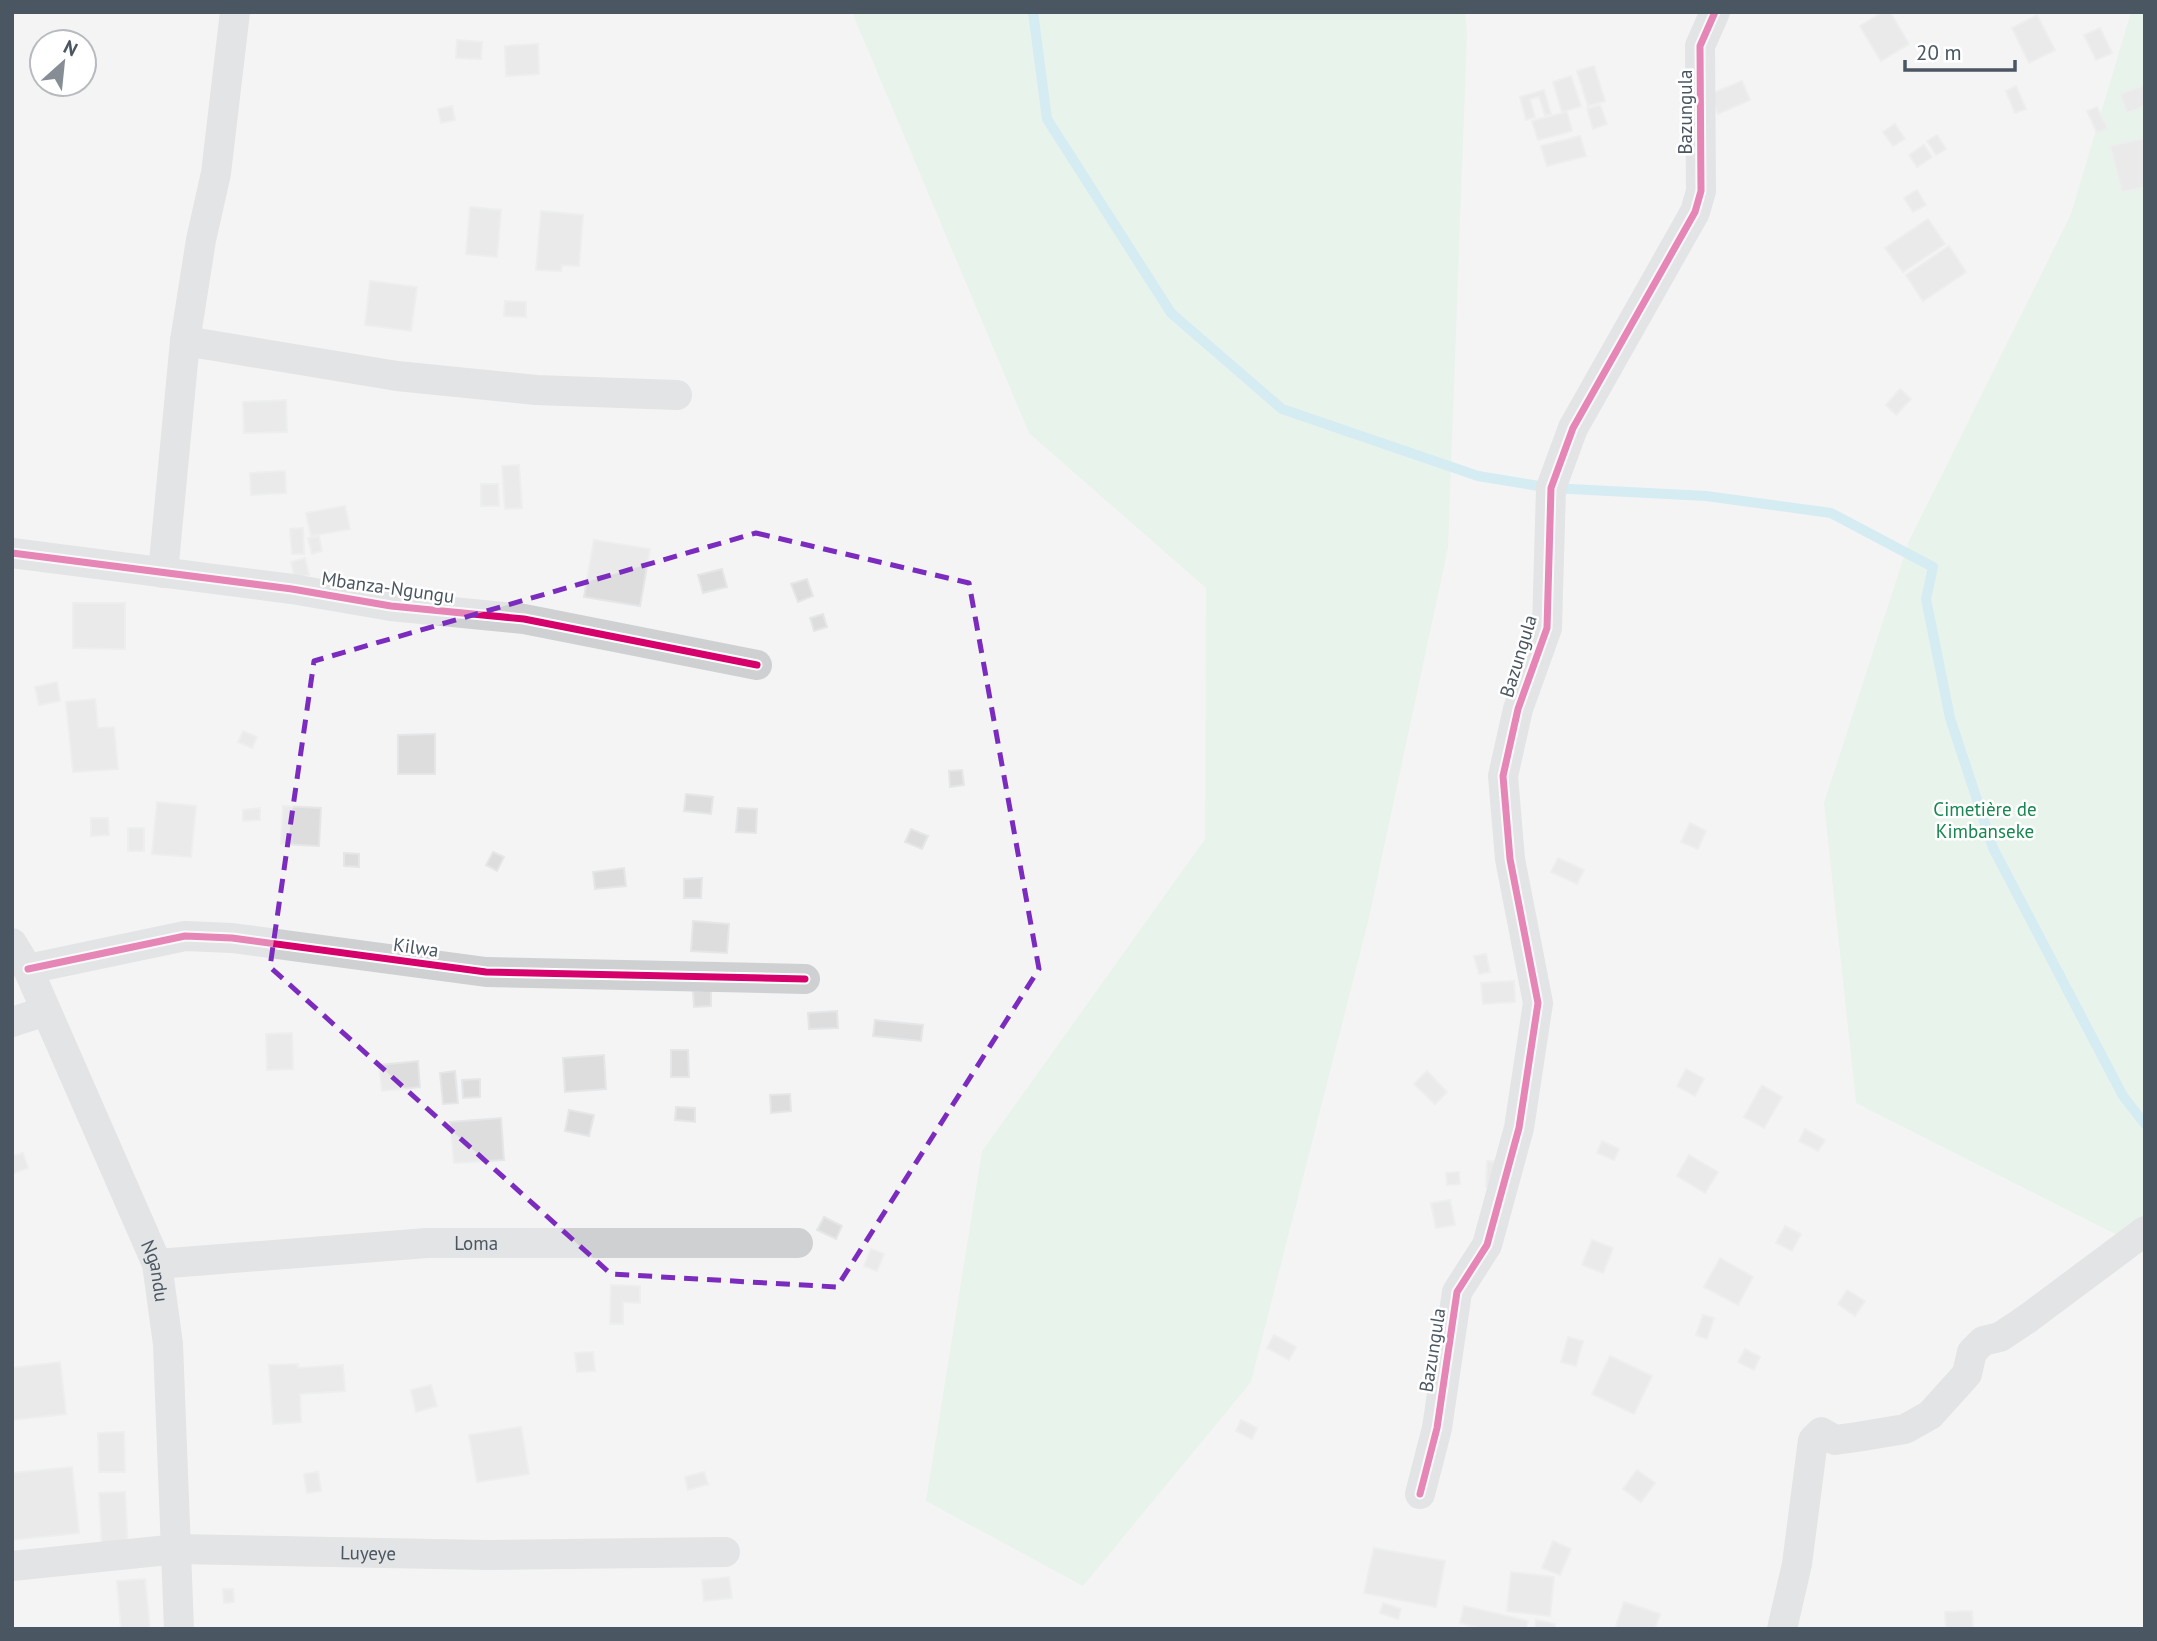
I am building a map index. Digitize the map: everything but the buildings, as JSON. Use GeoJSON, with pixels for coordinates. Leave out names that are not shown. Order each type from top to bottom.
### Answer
{"type":"FeatureCollection","features":[{"type":"Feature","properties":{"kind":"street"},"geometry":{"type":"LineString","coordinates":[[163,573],[185,341],[201,240],[216,173],[235,12]]}},
{"type":"Feature","properties":{"kind":"street","name":"Bazungula"},"geometry":{"type":"LineString","coordinates":[[1420,1494],[1437,1428],[1457,1292],[1487,1245],[1519,1128],[1538,1003],[1510,859],[1503,776],[1518,709],[1548,628],[1551,488],[1573,428],[1695,212],[1701,191],[1700,46],[1715,12]]}},
{"type":"Feature","properties":{"kind":"street"},"geometry":{"type":"LineString","coordinates":[[185,341],[411,377],[536,390],[677,395]]}},
{"type":"Feature","properties":{"kind":"street","name":"Mbanza-Ngungu"},"geometry":{"type":"LineString","coordinates":[[12,553],[292,589],[391,606],[524,619],[757,665]]}},
{"type":"Feature","properties":{"kind":"street","name":"Kilwa"},"geometry":{"type":"LineString","coordinates":[[28,969],[185,936],[232,938],[486,972],[805,979]]}},
{"type":"Feature","properties":{"kind":"street","name":"Ngandu"},"geometry":{"type":"LineString","coordinates":[[12,943],[28,969],[157,1264],[168,1344],[180,1629]]}},
{"type":"Feature","properties":{"kind":"street"},"geometry":{"type":"LineString","coordinates":[[12,1022],[46,1011]]}},
{"type":"Feature","properties":{"kind":"street"},"geometry":{"type":"LineString","coordinates":[[1782,1629],[1797,1564],[1812,1440],[1821,1432],[1835,1440],[1905,1429],[1930,1415],[1967,1374],[1972,1352],[1983,1341],[2000,1337],[2027,1319],[2145,1231]]}},
{"type":"Feature","properties":{"kind":"street","name":"Loma"},"geometry":{"type":"LineString","coordinates":[[157,1264],[427,1242],[798,1243]]}},
{"type":"Feature","properties":{"kind":"street","name":"Luyeye"},"geometry":{"type":"LineString","coordinates":[[12,1566],[178,1549],[488,1555],[725,1552]]}},
{"type":"Feature","properties":{"kind":"highlighted area"},"geometry":{"type":"Polygon","coordinates":[[[756,533],[969,583],[1039,969],[837,1287],[611,1274],[270,967],[314,661],[756,533]]]}},
{"type":"Feature","properties":{"kind":"green space"},"geometry":{"type":"Polygon","coordinates":[[[852,12],[1465,12],[1467,33],[1448,548],[1368,922],[1251,1382],[1083,1586],[926,1501],[982,1151],[1205,839],[1206,588],[1029,433],[852,12]]]}},
{"type":"Feature","properties":{"kind":"green space","name":"Cimetière de Kimbanseke"},"geometry":{"type":"Polygon","coordinates":[[[2131,12],[2145,12],[2145,1249],[1856,1103],[1824,803],[1909,541],[2071,214],[2131,12]]]}},
{"type":"Feature","properties":{"kind":"waterway"},"geometry":{"type":"LineString","coordinates":[[1033,12],[1047,119],[1171,313],[1282,409],[1478,476],[1551,488],[1706,496],[1831,513],[1933,567],[1926,599],[1950,718],[1993,848],[2123,1096],[2145,1124]]}},
{"type":"Feature","properties":{"kind":"cycle path"},"geometry":{"type":"LineString","coordinates":[[1420,1494],[1437,1428],[1457,1292],[1487,1245],[1519,1128],[1538,1003],[1510,859],[1503,776],[1518,709],[1547,628],[1551,488],[1573,428],[1695,212],[1701,191],[1700,46],[1715,12]]}},
{"type":"Feature","properties":{"kind":"cycle path"},"geometry":{"type":"LineString","coordinates":[[12,553],[292,589],[391,606],[524,619],[757,665]]}},
{"type":"Feature","properties":{"kind":"cycle path"},"geometry":{"type":"LineString","coordinates":[[28,969],[185,936],[232,938],[486,972],[805,979]]}}]}
